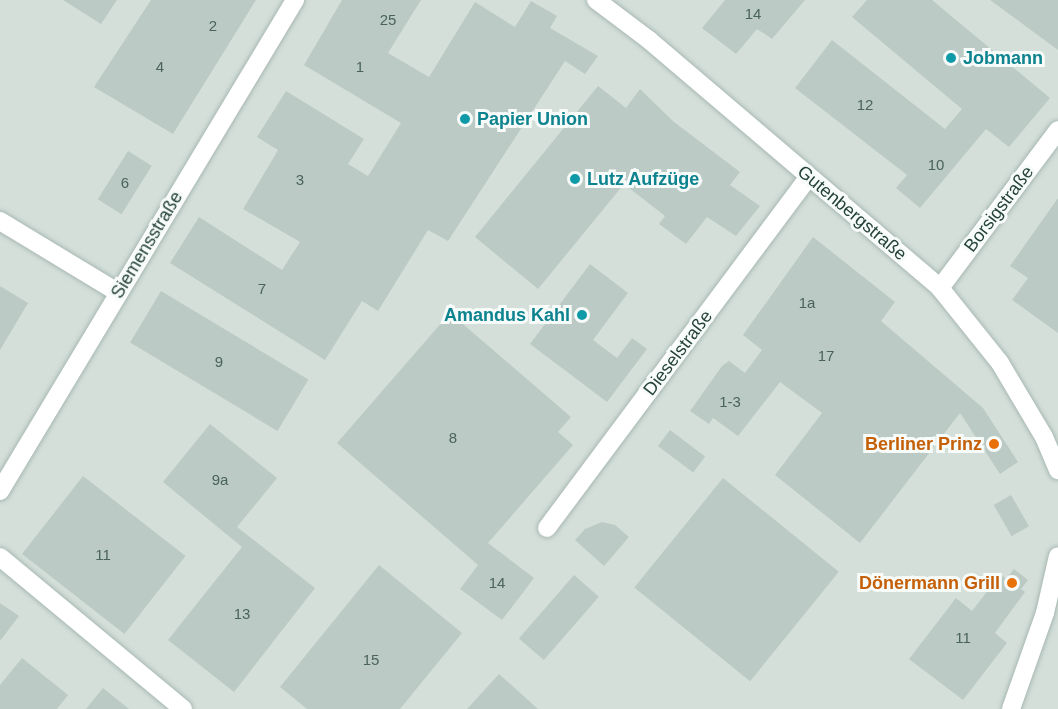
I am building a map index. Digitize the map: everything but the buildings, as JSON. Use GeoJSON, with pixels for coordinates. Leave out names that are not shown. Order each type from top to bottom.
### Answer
{"type":"FeatureCollection","features":[{"type":"Feature","properties":{"kind":"street","name":"Siemensstraße"},"geometry":{"type":"LineString","coordinates":[[0,491],[295,0]]}},
{"type":"Feature","properties":{"kind":"street","name":"Gutenbergstraße"},"geometry":{"type":"LineString","coordinates":[[596,0],[649,40],[808,178],[940,288],[1000,363],[1044,437],[1058,470]]}},
{"type":"Feature","properties":{"kind":"street","name":"Borsigstraße"},"geometry":{"type":"LineString","coordinates":[[940,288],[1058,130]]}},
{"type":"Feature","properties":{"kind":"street","name":"Dieselstraße"},"geometry":{"type":"LineString","coordinates":[[547,528],[808,178]]}},
{"type":"Feature","properties":{"kind":"street"},"geometry":{"type":"LineString","coordinates":[[0,221],[118,293]]}},
{"type":"Feature","properties":{"kind":"street"},"geometry":{"type":"LineString","coordinates":[[1011,709],[1045,613],[1058,556]]}},
{"type":"Feature","properties":{"kind":"street"},"geometry":{"type":"LineString","coordinates":[[0,557],[183,709]]}},
{"type":"Feature","properties":{"kind":"shaded area"},"geometry":{"type":"Polygon","coordinates":[[[0,0],[1058,0],[1058,709],[0,709],[0,0]]]}},
{"type":"Feature","properties":{"kind":"place","name":"Jobmann"},"geometry":{"type":"Point","coordinates":[951,58]}},
{"type":"Feature","properties":{"kind":"place","name":"Papier Union"},"geometry":{"type":"Point","coordinates":[465,119]}},
{"type":"Feature","properties":{"kind":"place","name":"Lutz Aufzüge"},"geometry":{"type":"Point","coordinates":[575,179]}},
{"type":"Feature","properties":{"kind":"place","name":"Amandus Kahl"},"geometry":{"type":"Point","coordinates":[582,315]}},
{"type":"Feature","properties":{"kind":"place","name":"Berliner Prinz"},"geometry":{"type":"Point","coordinates":[994,444]}},
{"type":"Feature","properties":{"kind":"place","name":"Dönermann Grill"},"geometry":{"type":"Point","coordinates":[1012,583]}}]}
